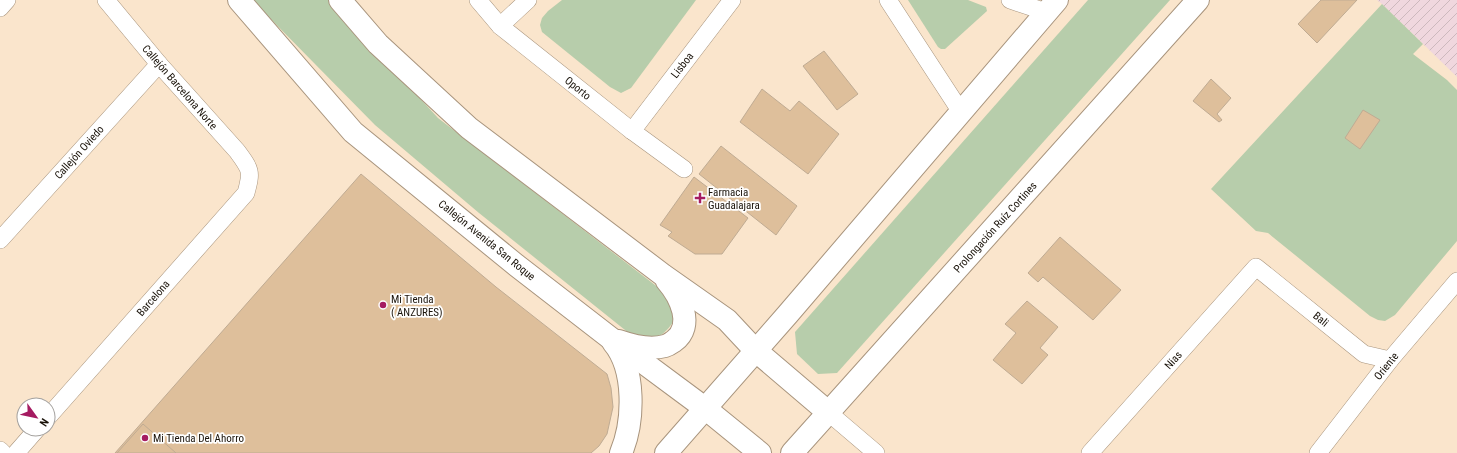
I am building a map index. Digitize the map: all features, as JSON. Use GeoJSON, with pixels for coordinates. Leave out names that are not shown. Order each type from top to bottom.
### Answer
{"type":"FeatureCollection","features":[{"type":"Feature","properties":{"kind":"street"},"geometry":{"type":"LineString","coordinates":[[0,8],[7,0]]}},
{"type":"Feature","properties":{"kind":"street","name":"Callejón Barcelona Norte"},"geometry":{"type":"LineString","coordinates":[[106,0],[159,64],[237,151],[248,166],[251,176]]}},
{"type":"Feature","properties":{"kind":"street","name":"Callejón Avenida San Roque"},"geometry":{"type":"LineString","coordinates":[[239,0],[353,132],[516,265],[609,337],[706,409],[760,453]]}},
{"type":"Feature","properties":{"kind":"street"},"geometry":{"type":"LineString","coordinates":[[340,0],[378,44],[469,128],[663,275],[727,320],[755,350],[876,453]]}},
{"type":"Feature","properties":{"kind":"street","name":"Oporto"},"geometry":{"type":"LineString","coordinates":[[478,0],[500,26],[684,169]]}},
{"type":"Feature","properties":{"kind":"street"},"geometry":{"type":"LineString","coordinates":[[500,26],[528,0]]}},
{"type":"Feature","properties":{"kind":"street","name":"Lisboa"},"geometry":{"type":"LineString","coordinates":[[632,130],[732,0]]}},
{"type":"Feature","properties":{"kind":"street"},"geometry":{"type":"LineString","coordinates":[[888,0],[961,112]]}},
{"type":"Feature","properties":{"kind":"street"},"geometry":{"type":"LineString","coordinates":[[1010,0],[1052,6]]}},
{"type":"Feature","properties":{"kind":"street","name":"Prolongación Ruíz Cortines"},"geometry":{"type":"LineString","coordinates":[[792,453],[1198,0]]}},
{"type":"Feature","properties":{"kind":"street"},"geometry":{"type":"LineString","coordinates":[[666,453],[706,409],[755,350],[788,314],[1052,6]]}},
{"type":"Feature","properties":{"kind":"street","name":"Callejón Oviedo"},"geometry":{"type":"LineString","coordinates":[[0,240],[159,64]]}},
{"type":"Feature","properties":{"kind":"street","name":"Barcelona"},"geometry":{"type":"LineString","coordinates":[[56,408],[246,193],[251,176]]}},
{"type":"Feature","properties":{"kind":"street","name":"Bali"},"geometry":{"type":"LineString","coordinates":[[1256,267],[1364,354],[1390,360]]}},
{"type":"Feature","properties":{"kind":"street","name":"Nias"},"geometry":{"type":"LineString","coordinates":[[1090,453],[1256,267]]}},
{"type":"Feature","properties":{"kind":"street"},"geometry":{"type":"LineString","coordinates":[[609,337],[628,344],[655,348],[668,345],[681,334],[685,321],[680,300],[674,289],[663,275]]}},
{"type":"Feature","properties":{"kind":"street","name":"Oriente"},"geometry":{"type":"LineString","coordinates":[[1318,453],[1390,360],[1457,281]]}},
{"type":"Feature","properties":{"kind":"street"},"geometry":{"type":"LineString","coordinates":[[609,337],[618,348],[624,362],[631,396],[630,419],[625,443],[621,453]]}},
{"type":"Feature","properties":{"kind":"street"},"geometry":{"type":"LineString","coordinates":[[16,453],[31,437]]}},
{"type":"Feature","properties":{"kind":"street"},"geometry":{"type":"LineString","coordinates":[[0,450],[3,453]]}},
{"type":"Feature","properties":{"kind":"shaded area"},"geometry":{"type":"Polygon","coordinates":[[[1377,0],[1457,0],[1457,77],[1382,4],[1377,0]]]}},
{"type":"Feature","properties":{"kind":"green space"},"geometry":{"type":"Polygon","coordinates":[[[252,0],[330,0],[438,118],[668,295],[675,319],[670,326],[661,335],[651,338],[630,334],[479,213],[375,125],[252,0]]]}},
{"type":"Feature","properties":{"kind":"green space"},"geometry":{"type":"Polygon","coordinates":[[[562,0],[696,0],[631,88],[621,93],[610,87],[542,32],[540,25],[542,18],[562,0]]]}},
{"type":"Feature","properties":{"kind":"green space"},"geometry":{"type":"Polygon","coordinates":[[[908,0],[968,0],[986,7],[987,11],[945,49],[941,49],[938,47],[908,0]]]}},
{"type":"Feature","properties":{"kind":"green space"},"geometry":{"type":"Polygon","coordinates":[[[1088,0],[1170,0],[837,373],[818,374],[797,354],[795,332],[1088,0]]]}},
{"type":"Feature","properties":{"kind":"green space"},"geometry":{"type":"Polygon","coordinates":[[[1382,4],[1423,44],[1413,54],[1447,80],[1457,90],[1457,241],[1395,315],[1385,321],[1378,320],[1370,316],[1268,233],[1256,231],[1211,189],[1382,4]]]}},
{"type":"Feature","properties":{"kind":"building"},"geometry":{"type":"Polygon","coordinates":[[[1321,0],[1357,0],[1317,43],[1298,24],[1321,0]]]}},
{"type":"Feature","properties":{"kind":"building"},"geometry":{"type":"Polygon","coordinates":[[[824,51],[858,94],[837,110],[803,66],[824,51]]]}},
{"type":"Feature","properties":{"kind":"building"},"geometry":{"type":"Polygon","coordinates":[[[1211,79],[1231,98],[1217,114],[1222,120],[1219,122],[1193,101],[1211,79]]]}},
{"type":"Feature","properties":{"kind":"building"},"geometry":{"type":"Polygon","coordinates":[[[762,89],[790,111],[799,101],[839,134],[808,174],[740,122],[762,89]]]}},
{"type":"Feature","properties":{"kind":"building"},"geometry":{"type":"Polygon","coordinates":[[[1363,110],[1380,120],[1360,149],[1345,138],[1363,110]]]}},
{"type":"Feature","properties":{"kind":"building"},"geometry":{"type":"Polygon","coordinates":[[[721,146],[797,206],[776,235],[699,174],[721,146]]]}},
{"type":"Feature","properties":{"kind":"building","name":"Mi Tienda ( ANZURES)"},"geometry":{"type":"Polygon","coordinates":[[[361,174],[496,287],[607,374],[611,388],[613,407],[607,434],[599,446],[591,453],[115,453],[361,174]]]}},
{"type":"Feature","properties":{"kind":"building","name":"Farmacia Guadalajara"},"geometry":{"type":"Polygon","coordinates":[[[694,177],[748,218],[722,254],[695,254],[668,236],[672,232],[660,225],[694,177]]]}},
{"type":"Feature","properties":{"kind":"building"},"geometry":{"type":"Polygon","coordinates":[[[1060,237],[1121,290],[1093,320],[1043,277],[1038,282],[1028,273],[1060,237]]]}},
{"type":"Feature","properties":{"kind":"building"},"geometry":{"type":"Polygon","coordinates":[[[1027,301],[1058,327],[1040,348],[1048,355],[1022,384],[993,360],[1016,333],[1005,324],[1027,301]]]}},
{"type":"Feature","properties":{"kind":"building","name":"Mi Tienda Del Ahorro"},"geometry":{"type":"Polygon","coordinates":[[[143,424],[176,453],[117,453],[143,424]]]}},
{"type":"Feature","properties":{"kind":"place","name":"Farmacia Guadalajara"},"geometry":{"type":"Point","coordinates":[700,198]}},
{"type":"Feature","properties":{"kind":"place","name":"Mi Tienda ( ANZURES)"},"geometry":{"type":"Point","coordinates":[383,305]}},
{"type":"Feature","properties":{"kind":"place","name":"Mi Tienda Del Ahorro"},"geometry":{"type":"Point","coordinates":[145,438]}}]}
